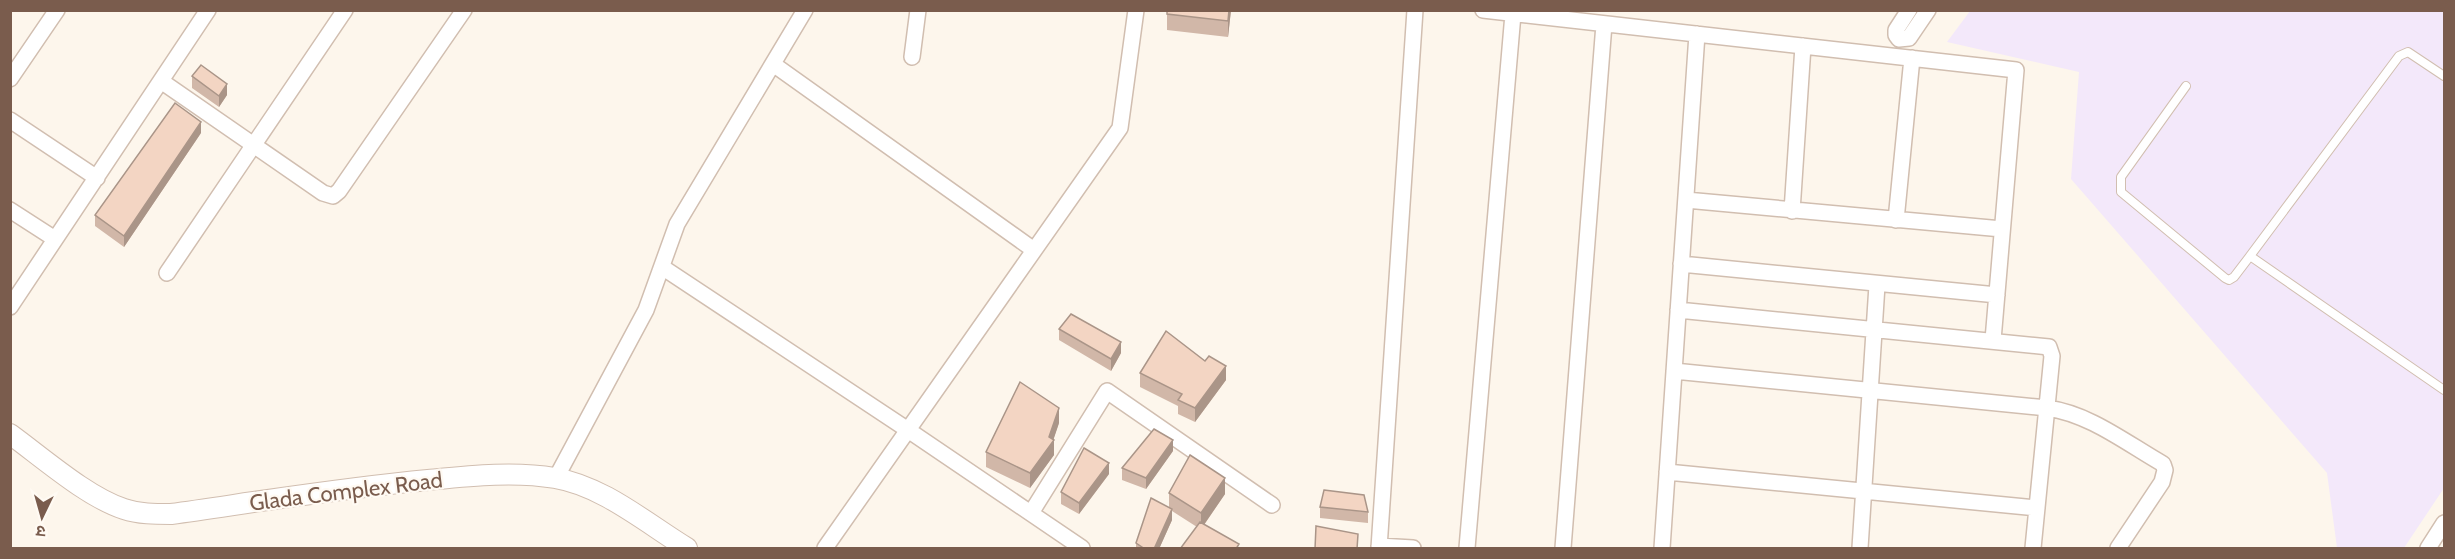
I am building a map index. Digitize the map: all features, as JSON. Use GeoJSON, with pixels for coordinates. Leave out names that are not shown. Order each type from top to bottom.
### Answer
{"type":"FeatureCollection","features":[{"type":"Feature","properties":{"kind":"street"},"geometry":{"type":"LineString","coordinates":[[10,307],[208,10]]}},
{"type":"Feature","properties":{"kind":"street"},"geometry":{"type":"LineString","coordinates":[[167,273],[345,10]]}},
{"type":"Feature","properties":{"kind":"street"},"geometry":{"type":"LineString","coordinates":[[161,81],[323,193],[333,196],[339,191],[464,10]]}},
{"type":"Feature","properties":{"kind":"street"},"geometry":{"type":"LineString","coordinates":[[556,478],[646,310],[677,224],[805,10]]}},
{"type":"Feature","properties":{"kind":"street"},"geometry":{"type":"LineString","coordinates":[[912,57],[918,10]]}},
{"type":"Feature","properties":{"kind":"street"},"geometry":{"type":"LineString","coordinates":[[825,549],[1120,128],[1136,10]]}},
{"type":"Feature","properties":{"kind":"street"},"geometry":{"type":"LineString","coordinates":[[1413,549],[1379,547],[1415,10]]}},
{"type":"Feature","properties":{"kind":"street"},"geometry":{"type":"LineString","coordinates":[[1483,10],[2016,70],[1993,340]]}},
{"type":"Feature","properties":{"kind":"street"},"geometry":{"type":"LineString","coordinates":[[1899,39],[1896,30],[1909,10]]}},
{"type":"Feature","properties":{"kind":"street"},"geometry":{"type":"LineString","coordinates":[[1888,55],[1899,39],[1908,38],[1928,10]]}},
{"type":"Feature","properties":{"kind":"street"},"geometry":{"type":"LineString","coordinates":[[10,79],[57,11]]}},
{"type":"Feature","properties":{"kind":"street"},"geometry":{"type":"LineString","coordinates":[[1467,549],[1513,14]]}},
{"type":"Feature","properties":{"kind":"street"},"geometry":{"type":"LineString","coordinates":[[1563,549],[1604,24]]}},
{"type":"Feature","properties":{"kind":"street"},"geometry":{"type":"LineString","coordinates":[[1662,549],[1697,34]]}},
{"type":"Feature","properties":{"kind":"street"},"geometry":{"type":"LineString","coordinates":[[1792,212],[1803,46]]}},
{"type":"Feature","properties":{"kind":"street"},"geometry":{"type":"LineString","coordinates":[[1896,220],[1912,58]]}},
{"type":"Feature","properties":{"kind":"street"},"geometry":{"type":"LineString","coordinates":[[773,64],[1034,250]]}},
{"type":"Feature","properties":{"kind":"street"},"geometry":{"type":"LineString","coordinates":[[10,120],[97,177]]}},
{"type":"Feature","properties":{"kind":"street"},"geometry":{"type":"LineString","coordinates":[[1686,200],[1792,212],[2002,229]]}},
{"type":"Feature","properties":{"kind":"street"},"geometry":{"type":"LineString","coordinates":[[10,210],[55,240]]}},
{"type":"Feature","properties":{"kind":"street"},"geometry":{"type":"LineString","coordinates":[[1681,264],[1997,295]]}},
{"type":"Feature","properties":{"kind":"street"},"geometry":{"type":"LineString","coordinates":[[662,267],[908,430],[1082,549]]}},
{"type":"Feature","properties":{"kind":"street"},"geometry":{"type":"LineString","coordinates":[[1860,549],[1877,285]]}},
{"type":"Feature","properties":{"kind":"street"},"geometry":{"type":"LineString","coordinates":[[1678,310],[2049,347],[2052,356],[2033,549]]}},
{"type":"Feature","properties":{"kind":"street"},"geometry":{"type":"LineString","coordinates":[[1674,371],[2047,408],[2081,416],[2163,464],[2165,470],[2162,482],[2118,549]]}},
{"type":"Feature","properties":{"kind":"street"},"geometry":{"type":"LineString","coordinates":[[1030,513],[1107,391],[1272,505]]}},
{"type":"Feature","properties":{"kind":"street","name":"Glada Complex Road"},"geometry":{"type":"LineString","coordinates":[[10,434],[104,500],[124,509],[145,513],[171,514],[397,483],[516,475],[556,478],[584,487],[620,505],[687,549]]}},
{"type":"Feature","properties":{"kind":"street"},"geometry":{"type":"LineString","coordinates":[[1667,472],[2037,508]]}},
{"type":"Feature","properties":{"kind":"street"},"geometry":{"type":"LineString","coordinates":[[2428,549],[2445,523]]}},
{"type":"Feature","properties":{"kind":"lane"},"geometry":{"type":"LineString","coordinates":[[2186,86],[2121,177],[2121,192],[2229,279],[2234,277],[2403,52],[2413,54],[2445,76]]}},
{"type":"Feature","properties":{"kind":"lane"},"geometry":{"type":"LineString","coordinates":[[2250,256],[2445,390]]}},
{"type":"Feature","properties":{"kind":"shaded area"},"geometry":{"type":"Polygon","coordinates":[[[1970,11],[2444,11],[2444,488],[2404,548],[2337,548],[2327,473],[2071,179],[2079,72],[1947,42],[1970,11]]]}},
{"type":"Feature","properties":{"kind":"building"},"geometry":{"type":"Polygon","coordinates":[[[1167,10],[1229,10],[1228,21],[1167,14],[1167,10]]]}},
{"type":"Feature","properties":{"kind":"building"},"geometry":{"type":"Polygon","coordinates":[[[201,65],[227,84],[219,96],[192,76],[201,65]]]}},
{"type":"Feature","properties":{"kind":"building"},"geometry":{"type":"Polygon","coordinates":[[[175,103],[201,122],[124,236],[95,215],[175,103]]]}},
{"type":"Feature","properties":{"kind":"building"},"geometry":{"type":"Polygon","coordinates":[[[1071,314],[1121,342],[1111,359],[1059,329],[1071,314]]]}},
{"type":"Feature","properties":{"kind":"building"},"geometry":{"type":"Polygon","coordinates":[[[1166,331],[1205,361],[1209,356],[1226,366],[1195,408],[1178,400],[1182,394],[1140,373],[1166,331]]]}},
{"type":"Feature","properties":{"kind":"building"},"geometry":{"type":"Polygon","coordinates":[[[1020,382],[1059,408],[1049,437],[1054,440],[1030,473],[986,452],[1020,382]]]}},
{"type":"Feature","properties":{"kind":"building"},"geometry":{"type":"Polygon","coordinates":[[[1154,429],[1173,440],[1146,478],[1122,468],[1154,429]]]}},
{"type":"Feature","properties":{"kind":"building"},"geometry":{"type":"Polygon","coordinates":[[[1084,448],[1109,463],[1079,503],[1061,492],[1084,448]]]}},
{"type":"Feature","properties":{"kind":"building"},"geometry":{"type":"Polygon","coordinates":[[[1190,455],[1225,478],[1201,513],[1169,493],[1190,455]]]}},
{"type":"Feature","properties":{"kind":"building"},"geometry":{"type":"Polygon","coordinates":[[[1324,490],[1364,495],[1368,512],[1320,507],[1324,490]]]}},
{"type":"Feature","properties":{"kind":"building"},"geometry":{"type":"Polygon","coordinates":[[[1151,498],[1172,509],[1154,549],[1145,549],[1136,543],[1151,498]]]}},
{"type":"Feature","properties":{"kind":"building"},"geometry":{"type":"Polygon","coordinates":[[[1200,522],[1239,544],[1236,549],[1180,549],[1200,522]]]}},
{"type":"Feature","properties":{"kind":"building"},"geometry":{"type":"Polygon","coordinates":[[[1316,526],[1358,534],[1357,549],[1315,549],[1316,526]]]}}]}
